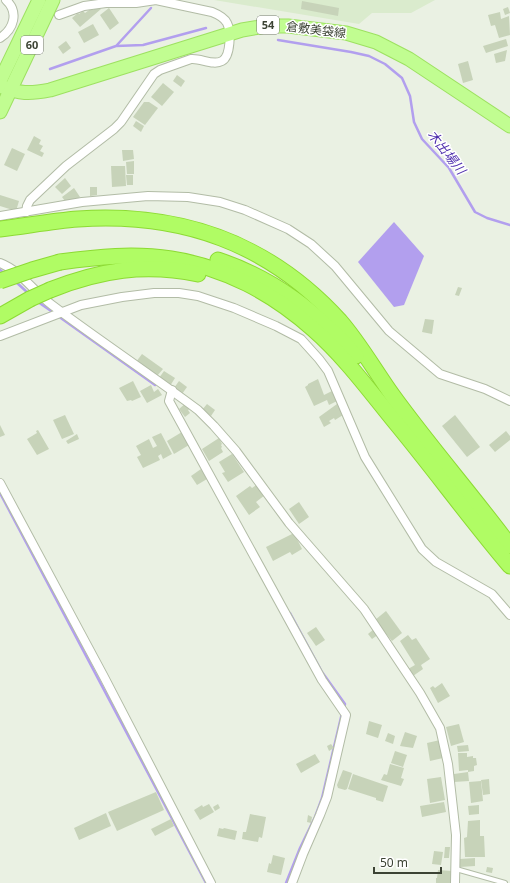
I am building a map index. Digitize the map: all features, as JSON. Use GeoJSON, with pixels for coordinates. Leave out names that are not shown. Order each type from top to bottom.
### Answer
{"type":"FeatureCollection","features":[{"type":"Feature","properties":{"kind":"highway"},"geometry":{"type":"LineString","coordinates":[[0,229],[77,219],[130,219],[181,225],[226,239],[270,261],[298,282],[325,306],[354,339],[487,527],[510,566]]}},
{"type":"Feature","properties":{"kind":"highway"},"geometry":{"type":"LineString","coordinates":[[0,281],[93,252],[116,248],[156,248],[187,252],[229,263],[263,279],[298,301],[329,328],[394,396]]}},
{"type":"Feature","properties":{"kind":"highway"},"geometry":{"type":"LineString","coordinates":[[60,262],[116,256],[172,259],[208,267],[225,273],[242,280],[268,296],[299,316],[314,329],[343,359],[431,466],[487,527],[510,546]]}},
{"type":"Feature","properties":{"kind":"highway"},"geometry":{"type":"LineString","coordinates":[[0,316],[50,290],[74,280],[93,275],[132,269],[152,268],[207,276],[242,286],[268,296]]}},
{"type":"Feature","properties":{"kind":"highway"},"geometry":{"type":"LineString","coordinates":[[487,527],[510,540]]}},
{"type":"Feature","properties":{"kind":"highway"},"geometry":{"type":"LineString","coordinates":[[487,527],[510,578]]}},
{"type":"Feature","properties":{"kind":"main road","name":"60"},"geometry":{"type":"LineString","coordinates":[[0,81],[39,0]]}},
{"type":"Feature","properties":{"kind":"main road","name":"60"},"geometry":{"type":"LineString","coordinates":[[5,88],[53,0]]}},
{"type":"Feature","properties":{"kind":"main road","name":"倉敷美袋線"},"geometry":{"type":"LineString","coordinates":[[5,88],[24,93],[37,93],[228,34],[254,27],[283,25],[346,33],[376,42],[409,58],[510,126]]}},
{"type":"Feature","properties":{"kind":"main road"},"geometry":{"type":"LineString","coordinates":[[0,112],[5,88]]}},
{"type":"Feature","properties":{"kind":"street"},"geometry":{"type":"LineString","coordinates":[[0,38],[6,34],[14,20],[14,11],[6,0]]}},
{"type":"Feature","properties":{"kind":"street"},"geometry":{"type":"LineString","coordinates":[[26,212],[30,200],[66,166],[121,122],[154,74],[160,70],[191,59],[202,59],[212,63],[222,61],[228,53],[227,23],[220,15],[212,12],[156,0],[136,3],[106,3],[84,6],[59,15]]}},
{"type":"Feature","properties":{"kind":"street"},"geometry":{"type":"LineString","coordinates":[[0,216],[82,202],[148,196],[188,197],[220,202],[245,210],[288,229],[311,244],[335,266],[389,331],[440,374],[490,391],[510,401]]}},
{"type":"Feature","properties":{"kind":"street"},"geometry":{"type":"LineString","coordinates":[[0,263],[15,271],[48,302],[57,313],[172,390],[198,410],[236,451],[289,523],[364,609],[420,693],[440,728],[448,764],[456,835],[455,883]]}},
{"type":"Feature","properties":{"kind":"street"},"geometry":{"type":"LineString","coordinates":[[0,336],[81,305],[122,297],[179,293],[198,296],[234,308],[276,326],[300,340],[319,359],[328,371],[365,457],[422,548],[436,562],[492,594],[510,615]]}},
{"type":"Feature","properties":{"kind":"street"},"geometry":{"type":"LineString","coordinates":[[172,390],[169,401],[322,680],[346,715],[327,797],[292,883]]}},
{"type":"Feature","properties":{"kind":"street"},"geometry":{"type":"LineString","coordinates":[[0,483],[103,674],[211,883]]}},
{"type":"Feature","properties":{"kind":"lane"},"geometry":{"type":"LineString","coordinates":[[455,869],[505,883]]}},
{"type":"Feature","properties":{"kind":"shaded area"},"geometry":{"type":"Polygon","coordinates":[[[214,0],[435,0],[411,13],[372,13],[359,24],[214,0]]]}},
{"type":"Feature","properties":{"kind":"shaded area"},"geometry":{"type":"Polygon","coordinates":[[[394,222],[424,256],[404,305],[394,307],[358,262],[394,222]]]}},
{"type":"Feature","properties":{"kind":"building"},"geometry":{"type":"Polygon","coordinates":[[[302,1],[339,8],[338,16],[301,9],[302,1]]]}},
{"type":"Feature","properties":{"kind":"building"},"geometry":{"type":"Polygon","coordinates":[[[98,6],[101,9],[80,27],[72,18],[78,13],[79,14],[83,11],[85,13],[98,6]]]}},
{"type":"Feature","properties":{"kind":"building"},"geometry":{"type":"Polygon","coordinates":[[[508,7],[510,13],[505,15],[503,9],[508,7]]]}},
{"type":"Feature","properties":{"kind":"building"},"geometry":{"type":"Polygon","coordinates":[[[109,8],[119,23],[110,30],[100,15],[109,8]]]}},
{"type":"Feature","properties":{"kind":"building"},"geometry":{"type":"Polygon","coordinates":[[[500,12],[501,19],[509,16],[510,35],[499,38],[495,25],[491,26],[488,15],[500,12]]]}},
{"type":"Feature","properties":{"kind":"building"},"geometry":{"type":"Polygon","coordinates":[[[93,24],[99,35],[84,43],[78,32],[93,24]]]}},
{"type":"Feature","properties":{"kind":"building"},"geometry":{"type":"Polygon","coordinates":[[[506,39],[508,46],[486,53],[483,46],[506,39]]]}},
{"type":"Feature","properties":{"kind":"building"},"geometry":{"type":"Polygon","coordinates":[[[66,41],[71,48],[63,54],[58,47],[66,41]]]}},
{"type":"Feature","properties":{"kind":"building"},"geometry":{"type":"Polygon","coordinates":[[[507,50],[505,61],[496,63],[494,54],[507,50]]]}},
{"type":"Feature","properties":{"kind":"building"},"geometry":{"type":"Polygon","coordinates":[[[468,61],[473,80],[463,83],[458,64],[468,61]]]}},
{"type":"Feature","properties":{"kind":"building"},"geometry":{"type":"Polygon","coordinates":[[[177,75],[185,81],[181,87],[173,81],[177,75]]]}},
{"type":"Feature","properties":{"kind":"building"},"geometry":{"type":"Polygon","coordinates":[[[163,83],[174,92],[162,106],[151,97],[163,83]]]}},
{"type":"Feature","properties":{"kind":"building"},"geometry":{"type":"Polygon","coordinates":[[[144,102],[149,102],[158,108],[145,125],[133,117],[144,102]]]}},
{"type":"Feature","properties":{"kind":"building"},"geometry":{"type":"Polygon","coordinates":[[[136,121],[144,126],[141,132],[133,126],[136,121]]]}},
{"type":"Feature","properties":{"kind":"building"},"geometry":{"type":"Polygon","coordinates":[[[34,136],[41,140],[39,144],[43,146],[40,151],[44,153],[42,157],[27,150],[34,136]]]}},
{"type":"Feature","properties":{"kind":"building"},"geometry":{"type":"Polygon","coordinates":[[[12,148],[25,154],[17,171],[4,165],[12,148]]]}},
{"type":"Feature","properties":{"kind":"building"},"geometry":{"type":"Polygon","coordinates":[[[122,150],[133,150],[134,159],[123,161],[122,150]]]}},
{"type":"Feature","properties":{"kind":"building"},"geometry":{"type":"Polygon","coordinates":[[[134,161],[134,174],[127,174],[126,162],[134,161]]]}},
{"type":"Feature","properties":{"kind":"building"},"geometry":{"type":"Polygon","coordinates":[[[111,166],[125,166],[126,186],[112,187],[111,166]]]}},
{"type":"Feature","properties":{"kind":"building"},"geometry":{"type":"Polygon","coordinates":[[[126,175],[133,175],[133,185],[127,185],[126,175]]]}},
{"type":"Feature","properties":{"kind":"building"},"geometry":{"type":"Polygon","coordinates":[[[65,178],[71,186],[62,194],[55,187],[65,178]]]}},
{"type":"Feature","properties":{"kind":"building"},"geometry":{"type":"Polygon","coordinates":[[[90,187],[97,187],[97,195],[90,196],[90,187]]]}},
{"type":"Feature","properties":{"kind":"building"},"geometry":{"type":"Polygon","coordinates":[[[74,188],[80,197],[75,200],[65,201],[62,197],[74,188]]]}},
{"type":"Feature","properties":{"kind":"building"},"geometry":{"type":"Polygon","coordinates":[[[0,195],[19,201],[16,211],[0,206],[0,195]]]}},
{"type":"Feature","properties":{"kind":"building"},"geometry":{"type":"Polygon","coordinates":[[[458,287],[462,288],[459,296],[455,295],[458,287]]]}},
{"type":"Feature","properties":{"kind":"building"},"geometry":{"type":"Polygon","coordinates":[[[425,319],[434,320],[432,334],[422,332],[425,319]]]}},
{"type":"Feature","properties":{"kind":"building"},"geometry":{"type":"Polygon","coordinates":[[[142,354],[163,369],[157,376],[136,362],[142,354]]]}},
{"type":"Feature","properties":{"kind":"building"},"geometry":{"type":"Polygon","coordinates":[[[164,371],[175,378],[170,386],[159,378],[164,371]]]}},
{"type":"Feature","properties":{"kind":"building"},"geometry":{"type":"Polygon","coordinates":[[[318,379],[324,395],[332,391],[337,401],[329,405],[327,400],[314,406],[305,387],[318,379]]]}},
{"type":"Feature","properties":{"kind":"building"},"geometry":{"type":"Polygon","coordinates":[[[133,381],[141,397],[132,401],[127,401],[119,388],[133,381]]]}},
{"type":"Feature","properties":{"kind":"building"},"geometry":{"type":"Polygon","coordinates":[[[179,381],[187,387],[182,394],[174,388],[179,381]]]}},
{"type":"Feature","properties":{"kind":"building"},"geometry":{"type":"Polygon","coordinates":[[[151,385],[154,392],[158,389],[162,395],[147,403],[140,391],[151,385]]]}},
{"type":"Feature","properties":{"kind":"building"},"geometry":{"type":"Polygon","coordinates":[[[186,403],[191,408],[188,410],[190,413],[185,417],[179,409],[186,403]]]}},
{"type":"Feature","properties":{"kind":"building"},"geometry":{"type":"Polygon","coordinates":[[[207,404],[215,410],[211,416],[202,410],[207,404]]]}},
{"type":"Feature","properties":{"kind":"building"},"geometry":{"type":"Polygon","coordinates":[[[337,404],[343,415],[335,420],[334,418],[329,421],[331,423],[324,427],[319,417],[337,404]]]}},
{"type":"Feature","properties":{"kind":"building"},"geometry":{"type":"Polygon","coordinates":[[[65,415],[74,434],[62,439],[53,420],[65,415]]]}},
{"type":"Feature","properties":{"kind":"building"},"geometry":{"type":"Polygon","coordinates":[[[455,415],[480,447],[467,457],[442,426],[455,415]]]}},
{"type":"Feature","properties":{"kind":"building"},"geometry":{"type":"Polygon","coordinates":[[[0,425],[5,435],[0,437],[0,425]]]}},
{"type":"Feature","properties":{"kind":"building"},"geometry":{"type":"Polygon","coordinates":[[[38,430],[49,449],[37,455],[27,439],[37,433],[36,431],[38,430]]]}},
{"type":"Feature","properties":{"kind":"building"},"geometry":{"type":"Polygon","coordinates":[[[506,431],[510,436],[510,440],[495,452],[489,445],[506,431]]]}},
{"type":"Feature","properties":{"kind":"building"},"geometry":{"type":"Polygon","coordinates":[[[182,432],[189,445],[174,454],[167,441],[182,432]]]}},
{"type":"Feature","properties":{"kind":"building"},"geometry":{"type":"Polygon","coordinates":[[[161,433],[172,454],[163,459],[161,454],[158,456],[160,460],[143,468],[137,457],[141,455],[136,446],[149,439],[153,448],[157,446],[152,437],[161,433]]]}},
{"type":"Feature","properties":{"kind":"building"},"geometry":{"type":"Polygon","coordinates":[[[77,434],[79,439],[68,444],[66,441],[77,434]]]}},
{"type":"Feature","properties":{"kind":"building"},"geometry":{"type":"Polygon","coordinates":[[[219,438],[222,444],[221,448],[223,452],[209,461],[202,449],[219,438]]]}},
{"type":"Feature","properties":{"kind":"building"},"geometry":{"type":"Polygon","coordinates":[[[232,454],[244,472],[228,482],[222,473],[225,472],[219,462],[232,454]]]}},
{"type":"Feature","properties":{"kind":"building"},"geometry":{"type":"Polygon","coordinates":[[[201,469],[207,479],[197,485],[191,476],[201,469]]]}},
{"type":"Feature","properties":{"kind":"building"},"geometry":{"type":"Polygon","coordinates":[[[258,484],[265,495],[256,502],[260,507],[249,515],[236,496],[250,486],[252,488],[258,484]]]}},
{"type":"Feature","properties":{"kind":"building"},"geometry":{"type":"Polygon","coordinates":[[[299,502],[309,517],[299,524],[289,509],[299,502]]]}},
{"type":"Feature","properties":{"kind":"building"},"geometry":{"type":"Polygon","coordinates":[[[294,533],[302,549],[292,555],[290,552],[273,561],[266,547],[294,533]]]}},
{"type":"Feature","properties":{"kind":"building"},"geometry":{"type":"Polygon","coordinates":[[[386,611],[402,633],[392,641],[375,620],[386,611]]]}},
{"type":"Feature","properties":{"kind":"building"},"geometry":{"type":"Polygon","coordinates":[[[316,627],[325,640],[316,646],[307,633],[316,627]]]}},
{"type":"Feature","properties":{"kind":"building"},"geometry":{"type":"Polygon","coordinates":[[[374,629],[379,634],[372,639],[368,634],[374,629]]]}},
{"type":"Feature","properties":{"kind":"building"},"geometry":{"type":"Polygon","coordinates":[[[408,635],[412,640],[416,638],[430,659],[421,665],[423,669],[413,676],[408,669],[415,665],[400,641],[408,635]]]}},
{"type":"Feature","properties":{"kind":"building"},"geometry":{"type":"Polygon","coordinates":[[[442,683],[450,696],[438,703],[430,688],[433,686],[435,688],[442,683]]]}},
{"type":"Feature","properties":{"kind":"building"},"geometry":{"type":"Polygon","coordinates":[[[369,721],[382,725],[378,738],[366,734],[369,721]]]}},
{"type":"Feature","properties":{"kind":"building"},"geometry":{"type":"Polygon","coordinates":[[[459,724],[464,742],[451,746],[446,727],[459,724]]]}},
{"type":"Feature","properties":{"kind":"building"},"geometry":{"type":"Polygon","coordinates":[[[405,732],[417,736],[413,748],[400,746],[405,732]]]}},
{"type":"Feature","properties":{"kind":"building"},"geometry":{"type":"Polygon","coordinates":[[[388,733],[395,736],[393,744],[385,741],[388,733]]]}},
{"type":"Feature","properties":{"kind":"building"},"geometry":{"type":"Polygon","coordinates":[[[440,740],[443,758],[430,761],[427,743],[440,740]]]}},
{"type":"Feature","properties":{"kind":"building"},"geometry":{"type":"Polygon","coordinates":[[[331,744],[334,748],[329,751],[327,746],[331,744]]]}},
{"type":"Feature","properties":{"kind":"building"},"geometry":{"type":"Polygon","coordinates":[[[468,745],[469,751],[458,752],[457,746],[468,745]]]}},
{"type":"Feature","properties":{"kind":"building"},"geometry":{"type":"Polygon","coordinates":[[[395,751],[407,755],[403,767],[391,763],[395,751]]]}},
{"type":"Feature","properties":{"kind":"building"},"geometry":{"type":"Polygon","coordinates":[[[458,753],[467,753],[467,757],[473,756],[473,758],[476,758],[477,765],[474,766],[474,771],[459,771],[458,753]]]}},
{"type":"Feature","properties":{"kind":"building"},"geometry":{"type":"Polygon","coordinates":[[[315,754],[320,762],[301,773],[296,764],[315,754]]]}},
{"type":"Feature","properties":{"kind":"building"},"geometry":{"type":"Polygon","coordinates":[[[390,764],[404,768],[401,778],[404,779],[401,786],[381,780],[384,774],[387,775],[390,764]]]}},
{"type":"Feature","properties":{"kind":"building"},"geometry":{"type":"Polygon","coordinates":[[[343,770],[352,773],[347,789],[345,790],[338,788],[337,785],[343,770]]]}},
{"type":"Feature","properties":{"kind":"building"},"geometry":{"type":"Polygon","coordinates":[[[468,772],[469,781],[454,782],[454,774],[468,772]]]}},
{"type":"Feature","properties":{"kind":"building"},"geometry":{"type":"Polygon","coordinates":[[[353,774],[388,786],[383,802],[376,800],[376,798],[348,789],[353,774]]]}},
{"type":"Feature","properties":{"kind":"building"},"geometry":{"type":"Polygon","coordinates":[[[441,777],[445,800],[430,803],[427,779],[441,777]]]}},
{"type":"Feature","properties":{"kind":"building"},"geometry":{"type":"Polygon","coordinates":[[[489,779],[490,794],[483,795],[481,780],[489,779]]]}},
{"type":"Feature","properties":{"kind":"building"},"geometry":{"type":"Polygon","coordinates":[[[481,781],[483,801],[471,803],[469,782],[481,781]]]}},
{"type":"Feature","properties":{"kind":"building"},"geometry":{"type":"Polygon","coordinates":[[[156,792],[164,810],[117,831],[108,812],[156,792]]]}},
{"type":"Feature","properties":{"kind":"building"},"geometry":{"type":"Polygon","coordinates":[[[444,802],[446,812],[422,817],[420,806],[444,802]]]}},
{"type":"Feature","properties":{"kind":"building"},"geometry":{"type":"Polygon","coordinates":[[[209,804],[214,812],[200,820],[194,810],[202,805],[203,807],[209,804]]]}},
{"type":"Feature","properties":{"kind":"building"},"geometry":{"type":"Polygon","coordinates":[[[218,804],[220,808],[215,811],[213,807],[218,804]]]}},
{"type":"Feature","properties":{"kind":"building"},"geometry":{"type":"Polygon","coordinates":[[[479,805],[479,814],[469,815],[468,806],[479,805]]]}},
{"type":"Feature","properties":{"kind":"building"},"geometry":{"type":"Polygon","coordinates":[[[106,813],[111,826],[79,840],[74,828],[106,813]]]}},
{"type":"Feature","properties":{"kind":"building"},"geometry":{"type":"Polygon","coordinates":[[[250,814],[266,817],[262,838],[259,837],[258,842],[242,839],[243,832],[246,832],[250,814]]]}},
{"type":"Feature","properties":{"kind":"building"},"geometry":{"type":"Polygon","coordinates":[[[308,815],[312,817],[311,823],[307,822],[308,815]]]}},
{"type":"Feature","properties":{"kind":"building"},"geometry":{"type":"Polygon","coordinates":[[[171,819],[174,826],[155,836],[151,829],[171,819]]]}},
{"type":"Feature","properties":{"kind":"building"},"geometry":{"type":"Polygon","coordinates":[[[480,820],[480,836],[484,836],[485,857],[465,857],[464,838],[467,837],[468,821],[480,820]]]}},
{"type":"Feature","properties":{"kind":"building"},"geometry":{"type":"Polygon","coordinates":[[[219,828],[237,831],[235,840],[217,836],[219,828]]]}},
{"type":"Feature","properties":{"kind":"building"},"geometry":{"type":"Polygon","coordinates":[[[445,847],[450,847],[449,858],[444,858],[445,847]]]}},
{"type":"Feature","properties":{"kind":"building"},"geometry":{"type":"Polygon","coordinates":[[[434,851],[443,852],[441,865],[432,864],[434,851]]]}},
{"type":"Feature","properties":{"kind":"building"},"geometry":{"type":"Polygon","coordinates":[[[273,855],[285,858],[281,875],[267,872],[273,855]]]}},
{"type":"Feature","properties":{"kind":"building"},"geometry":{"type":"Polygon","coordinates":[[[475,858],[475,866],[460,867],[460,859],[475,858]]]}},
{"type":"Feature","properties":{"kind":"building"},"geometry":{"type":"Polygon","coordinates":[[[487,867],[493,868],[492,873],[486,872],[487,867]]]}},
{"type":"Feature","properties":{"kind":"building"},"geometry":{"type":"Polygon","coordinates":[[[438,870],[452,871],[451,883],[436,883],[438,870]]]}},
{"type":"Feature","properties":{"kind":"waterway"},"geometry":{"type":"LineString","coordinates":[[117,45],[151,8]]}},
{"type":"Feature","properties":{"kind":"waterway","name":"木出場川"},"geometry":{"type":"LineString","coordinates":[[50,69],[116,46],[143,45],[206,28]]}},
{"type":"Feature","properties":{"kind":"waterway","name":"木出場川"},"geometry":{"type":"LineString","coordinates":[[278,40],[369,56],[385,64],[402,78],[410,96],[414,122],[422,139],[449,168],[475,212],[487,218],[510,225]]}},
{"type":"Feature","properties":{"kind":"waterway"},"geometry":{"type":"LineString","coordinates":[[0,270],[5,274]]}},
{"type":"Feature","properties":{"kind":"waterway"},"geometry":{"type":"LineString","coordinates":[[16,282],[28,293]]}},
{"type":"Feature","properties":{"kind":"waterway"},"geometry":{"type":"LineString","coordinates":[[38,302],[54,313]]}},
{"type":"Feature","properties":{"kind":"waterway"},"geometry":{"type":"LineString","coordinates":[[58,316],[155,385]]}},
{"type":"Feature","properties":{"kind":"waterway"},"geometry":{"type":"LineString","coordinates":[[0,493],[206,883]]}},
{"type":"Feature","properties":{"kind":"waterway"},"geometry":{"type":"LineString","coordinates":[[290,613],[322,672],[345,704],[344,708]]}},
{"type":"Feature","properties":{"kind":"waterway"},"geometry":{"type":"LineString","coordinates":[[286,883],[322,798],[342,713]]}}]}
